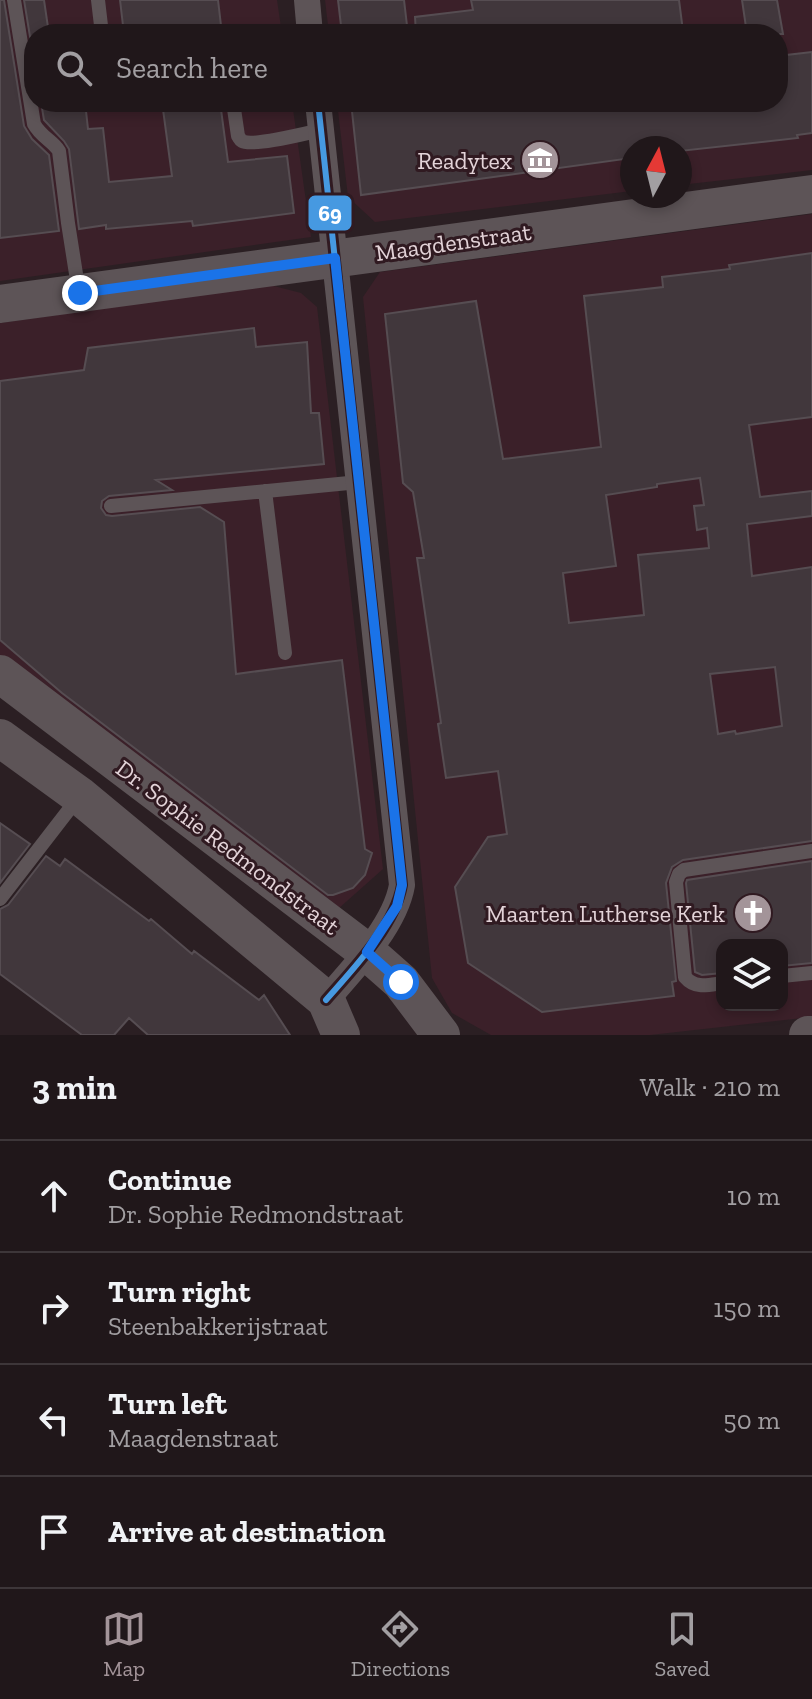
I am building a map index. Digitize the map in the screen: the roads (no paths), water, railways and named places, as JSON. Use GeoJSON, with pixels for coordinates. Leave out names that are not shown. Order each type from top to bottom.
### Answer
{"type":"FeatureCollection","features":[{"type":"Feature","properties":{"kind":"street"},"geometry":{"type":"LineString","coordinates":[[307,0],[309,24]]}},
{"type":"Feature","properties":{"kind":"street"},"geometry":{"type":"LineString","coordinates":[[319,112],[402,885],[397,906],[367,952],[326,1000]]}},
{"type":"Feature","properties":{"kind":"street","name":"Maagdenstraat"},"geometry":{"type":"LineString","coordinates":[[0,304],[812,194]]}},
{"type":"Feature","properties":{"kind":"street","name":"Dr. Sophie Redmondstraat"},"geometry":{"type":"LineString","coordinates":[[0,674],[367,952],[401,982],[441,1035]]}},
{"type":"Feature","properties":{"kind":"street","name":"Dr. Sophie Redmondstraat"},"geometry":{"type":"LineString","coordinates":[[0,738],[80,796],[326,1000],[341,1035]]}},
{"type":"Feature","properties":{"kind":"lane"},"geometry":{"type":"LineString","coordinates":[[14,0],[24,62]]}},
{"type":"Feature","properties":{"kind":"lane"},"geometry":{"type":"LineString","coordinates":[[98,0],[101,24]]}},
{"type":"Feature","properties":{"kind":"lane"},"geometry":{"type":"LineString","coordinates":[[32,112],[38,131],[59,151],[80,293]]}},
{"type":"Feature","properties":{"kind":"lane"},"geometry":{"type":"LineString","coordinates":[[234,112],[238,136],[245,142],[268,141],[321,130]]}},
{"type":"Feature","properties":{"kind":"lane"},"geometry":{"type":"LineString","coordinates":[[111,506],[359,482]]}},
{"type":"Feature","properties":{"kind":"lane"},"geometry":{"type":"LineString","coordinates":[[265,491],[285,653]]}},
{"type":"Feature","properties":{"kind":"lane"},"geometry":{"type":"LineString","coordinates":[[0,899],[80,796]]}},
{"type":"Feature","properties":{"kind":"lane"},"geometry":{"type":"LineString","coordinates":[[716,984],[690,984],[685,977],[676,882],[679,874],[684,870],[812,851]]}},
{"type":"Feature","properties":{"kind":"lane"},"geometry":{"type":"LineString","coordinates":[[788,975],[812,973]]}},
{"type":"Feature","properties":{"kind":"place","name":"Readytex"},"geometry":{"type":"Point","coordinates":[540,160]}},
{"type":"Feature","properties":{"kind":"place","name":"Maarten Lutherse Kerk"},"geometry":{"type":"Point","coordinates":[753,913]}}]}
